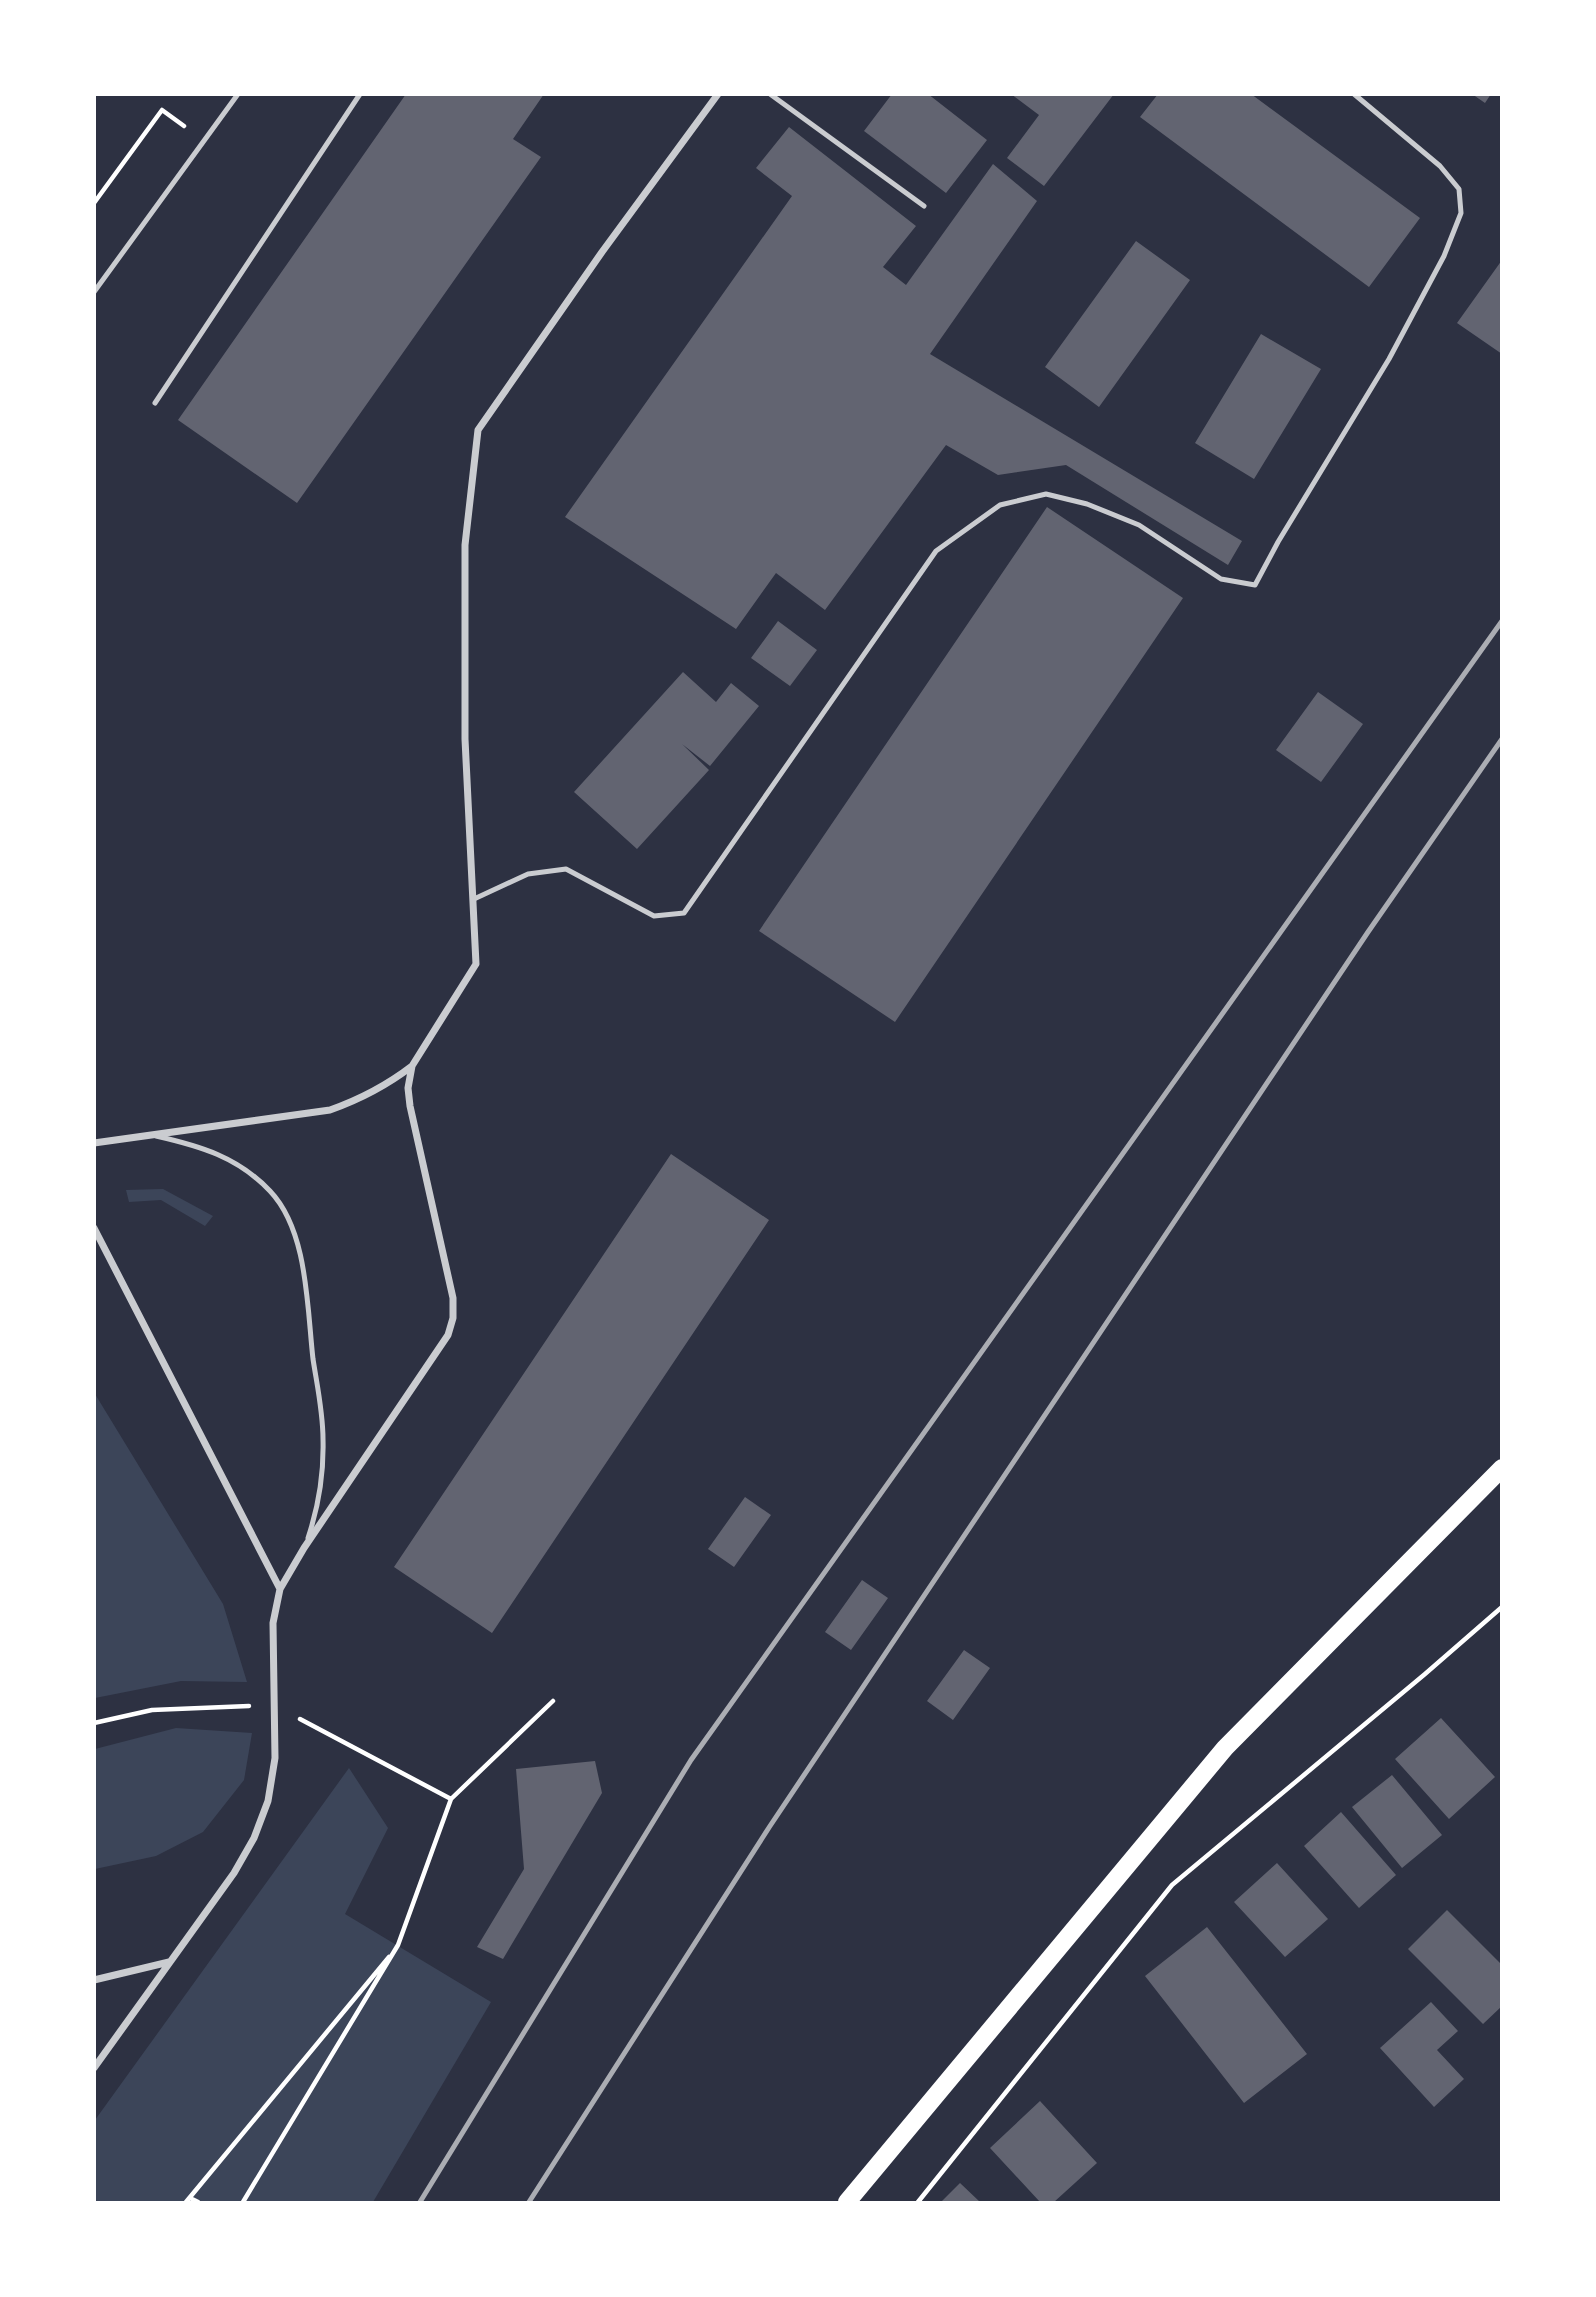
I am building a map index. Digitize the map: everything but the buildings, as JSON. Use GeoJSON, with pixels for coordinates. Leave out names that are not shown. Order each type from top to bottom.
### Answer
{"type":"FeatureCollection","features":[{"type":"Feature","properties":{"kind":"main road"},"geometry":{"type":"LineString","coordinates":[[848,2203],[1225,1748],[1502,1468]]}},
{"type":"Feature","properties":{"kind":"street"},"geometry":{"type":"LineString","coordinates":[[94,2068],[234,1873],[254,1838],[268,1801],[275,1758],[273,1623],[280,1589],[304,1548],[448,1335],[453,1318],[453,1298],[408,1088],[412,1066],[476,964],[465,739],[465,545],[478,430],[602,252],[718,94]]}},
{"type":"Feature","properties":{"kind":"street"},"geometry":{"type":"LineString","coordinates":[[94,1143],[330,1110],[361,1099],[412,1066]]}},
{"type":"Feature","properties":{"kind":"street"},"geometry":{"type":"LineString","coordinates":[[94,1228],[280,1589]]}},
{"type":"Feature","properties":{"kind":"street"},"geometry":{"type":"LineString","coordinates":[[94,1980],[170,1962]]}},
{"type":"Feature","properties":{"kind":"lane"},"geometry":{"type":"LineString","coordinates":[[94,292],[238,94]]}},
{"type":"Feature","properties":{"kind":"lane"},"geometry":{"type":"LineString","coordinates":[[155,403],[360,94]]}},
{"type":"Feature","properties":{"kind":"lane"},"geometry":{"type":"LineString","coordinates":[[770,94],[924,206]]}},
{"type":"Feature","properties":{"kind":"lane"},"geometry":{"type":"LineString","coordinates":[[474,899],[527,874],[566,869],[654,916],[684,913],[936,551],[1000,505],[1046,494],[1087,504],[1139,525],[1221,579],[1255,585],[1278,542],[1390,359],[1444,256],[1461,213],[1459,189],[1440,166],[1354,94]]}},
{"type":"Feature","properties":{"kind":"lane"},"geometry":{"type":"LineString","coordinates":[[151,1135],[196,1145],[239,1164],[270,1192],[289,1218],[300,1254],[323,1437],[318,1509],[304,1548]]}},
{"type":"Feature","properties":{"kind":"path"},"geometry":{"type":"LineString","coordinates":[[94,203],[162,110],[204,140]]}},
{"type":"Feature","properties":{"kind":"path"},"geometry":{"type":"LineString","coordinates":[[918,2203],[1172,1885],[1502,1607]]}},
{"type":"Feature","properties":{"kind":"path"},"geometry":{"type":"LineString","coordinates":[[243,2203],[398,1945],[451,1799],[553,1701]]}},
{"type":"Feature","properties":{"kind":"path"},"geometry":{"type":"LineString","coordinates":[[94,1723],[152,1710],[274,1705],[451,1799]]}},
{"type":"Feature","properties":{"kind":"path"},"geometry":{"type":"LineString","coordinates":[[198,2203],[188,2200],[398,1945]]}},
{"type":"Feature","properties":{"kind":"shaded area"},"geometry":{"type":"Polygon","coordinates":[[[163,1189],[213,1216],[205,1226],[161,1200],[129,1202],[126,1190],[163,1189]]]}},
{"type":"Feature","properties":{"kind":"shaded area"},"geometry":{"type":"Polygon","coordinates":[[[95,1394],[223,1604],[247,1682],[181,1681],[95,1698],[95,1394]]]}},
{"type":"Feature","properties":{"kind":"shaded area"},"geometry":{"type":"Polygon","coordinates":[[[176,1728],[252,1733],[244,1780],[203,1832],[156,1856],[95,1869],[95,1749],[176,1728]]]}},
{"type":"Feature","properties":{"kind":"shaded area"},"geometry":{"type":"Polygon","coordinates":[[[349,1768],[388,1828],[345,1914],[491,2002],[373,2202],[95,2202],[95,2120],[349,1768]]]}},
{"type":"Feature","properties":{"kind":"railway"},"geometry":{"type":"LineString","coordinates":[[420,2202],[691,1760],[1502,621]]}},
{"type":"Feature","properties":{"kind":"railway"},"geometry":{"type":"LineString","coordinates":[[529,2202],[770,1826],[1368,932],[1502,739]]}}]}
